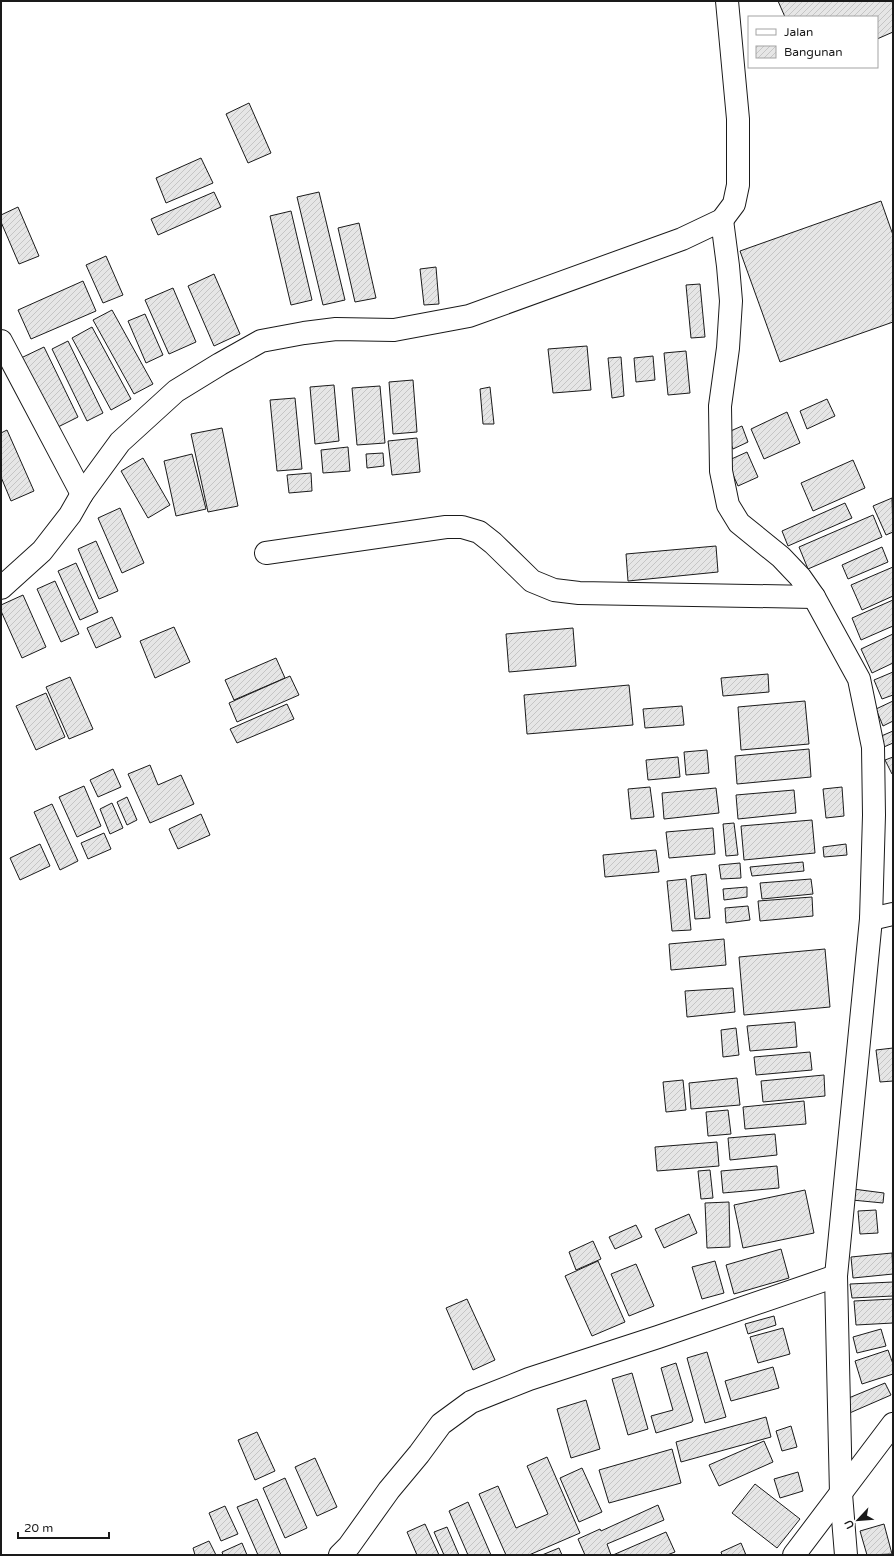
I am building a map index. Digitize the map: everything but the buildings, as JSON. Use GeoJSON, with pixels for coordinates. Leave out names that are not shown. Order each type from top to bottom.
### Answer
{"type":"FeatureCollection","features":[{"type":"Feature","properties":{"kind":"street"},"geometry":{"type":"LineString","coordinates":[[1,588],[42,551],[70,515],[82,494],[120,442],[176,391],[261,341],[336,329],[394,330],[469,316],[682,239],[722,220],[734,204],[738,185],[738,119],[727,1]]}},
{"type":"Feature","properties":{"kind":"street"},"geometry":{"type":"LineString","coordinates":[[722,220],[731,301],[728,348],[720,406],[721,471],[728,506],[739,523],[781,556],[800,577],[814,597],[859,679],[873,747],[874,815],[871,919],[836,1276],[841,1494],[846,1555]]}},
{"type":"Feature","properties":{"kind":"street"},"geometry":{"type":"LineString","coordinates":[[1,341],[82,494]]}},
{"type":"Feature","properties":{"kind":"street"},"geometry":{"type":"LineString","coordinates":[[266,553],[446,527],[462,527],[479,532],[494,543],[532,581],[554,590],[579,593],[814,597]]}},
{"type":"Feature","properties":{"kind":"street"},"geometry":{"type":"LineString","coordinates":[[871,919],[893,914]]}},
{"type":"Feature","properties":{"kind":"street"},"geometry":{"type":"LineString","coordinates":[[340,1555],[441,1424],[471,1402],[529,1379],[658,1337],[836,1276]]}},
{"type":"Feature","properties":{"kind":"street"},"geometry":{"type":"LineString","coordinates":[[794,1555],[893,1424]]}}]}
